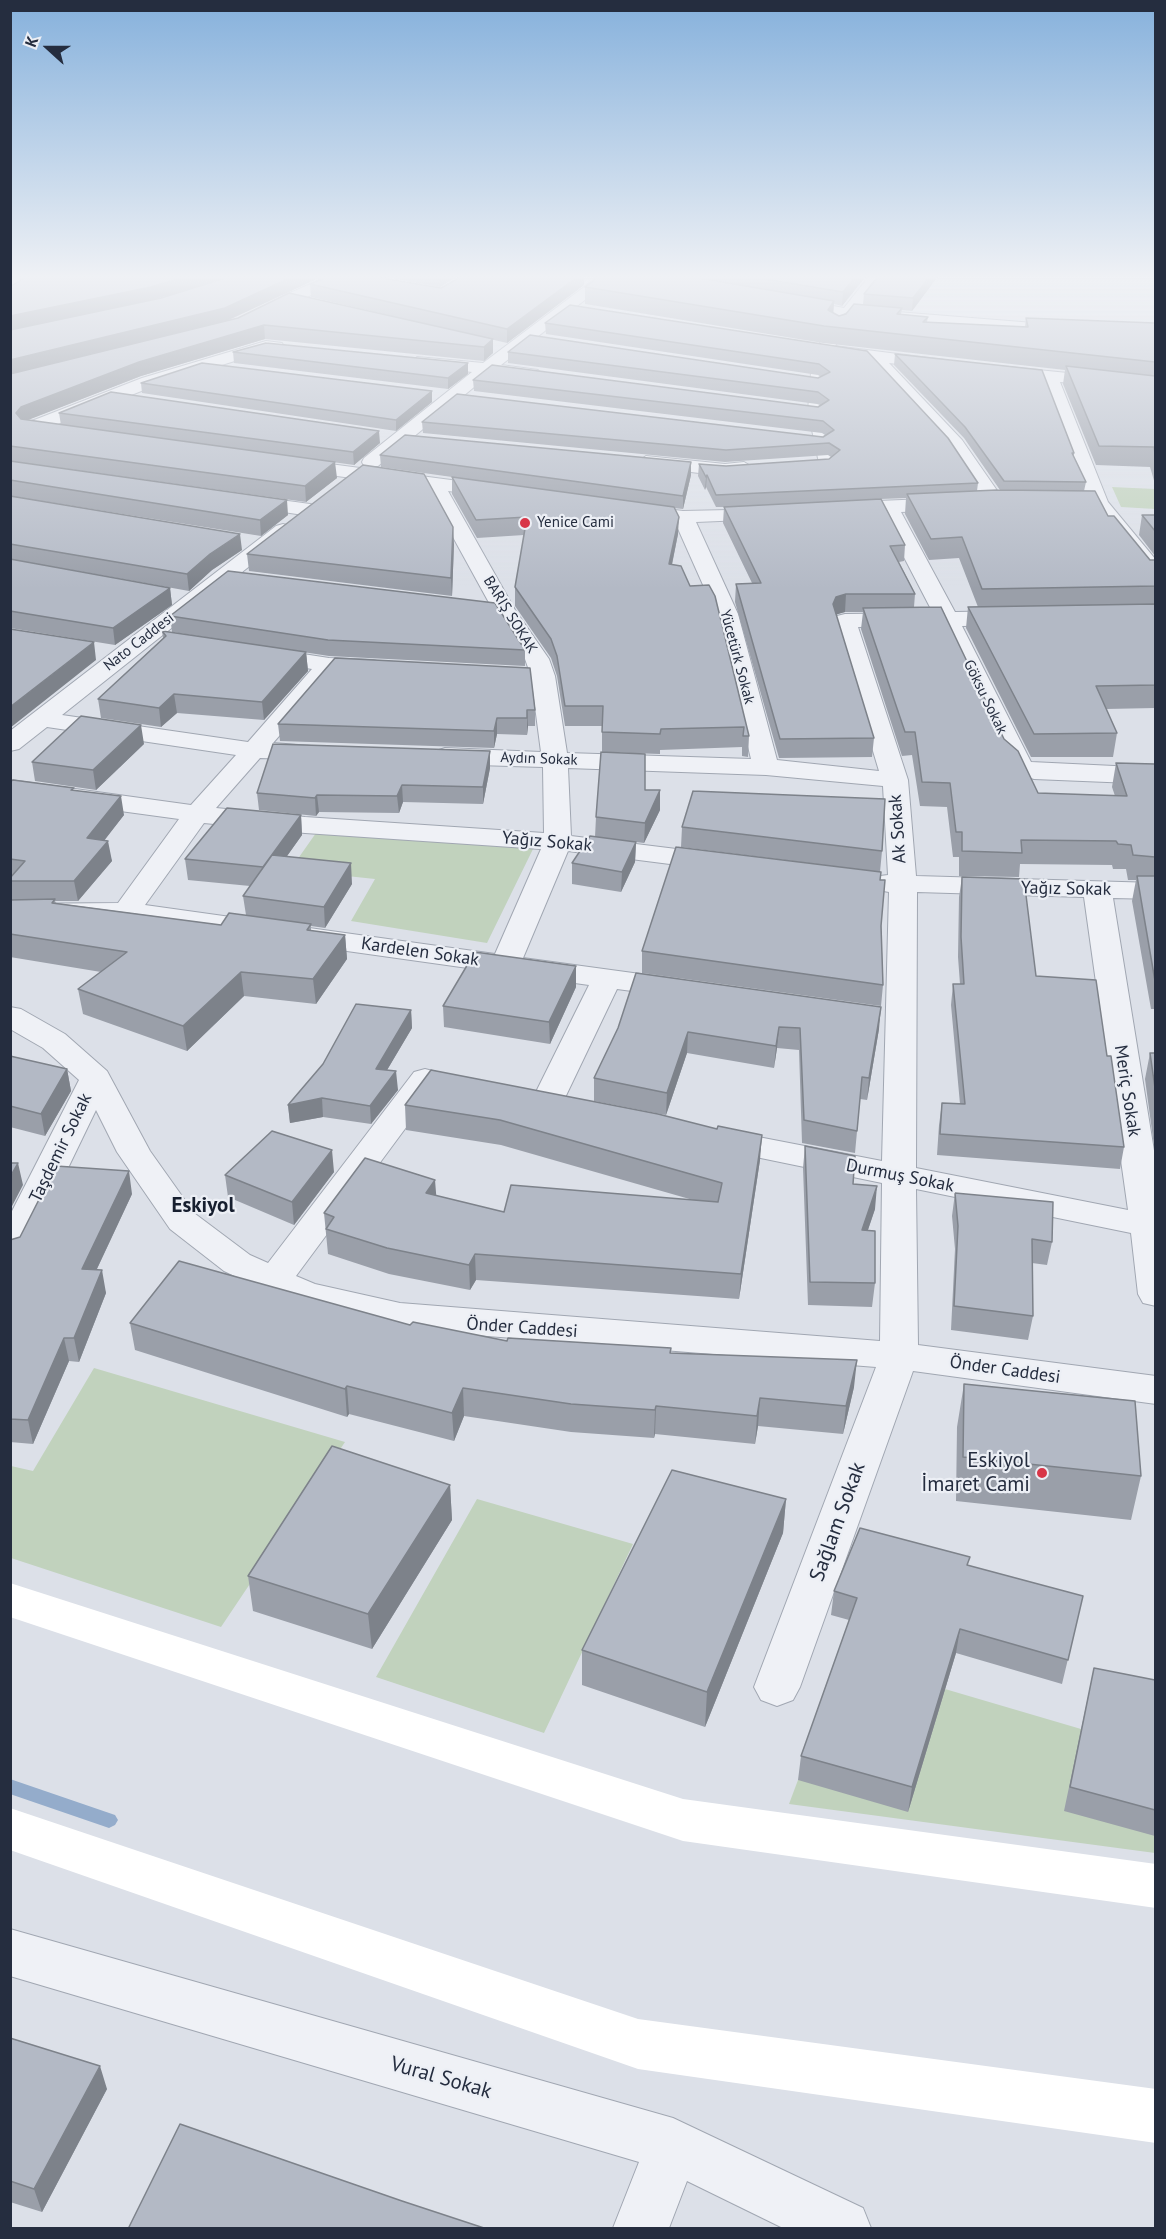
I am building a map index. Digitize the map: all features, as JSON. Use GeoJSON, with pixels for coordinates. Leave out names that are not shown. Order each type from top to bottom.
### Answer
{"type":"FeatureCollection","features":[{"type":"Feature","properties":{"kind":"street"},"geometry":{"type":"LineString","coordinates":[[141,379],[148,382]]}},
{"type":"Feature","properties":{"kind":"street"},"geometry":{"type":"LineString","coordinates":[[76,435],[30,428],[156,379]]}},
{"type":"Feature","properties":{"kind":"street","name":"Nato Caddesi"},"geometry":{"type":"LineString","coordinates":[[10,744],[221,577],[401,439],[473,379]]}},
{"type":"Feature","properties":{"kind":"street"},"geometry":{"type":"LineString","coordinates":[[812,379],[822,441],[828,463],[851,509]]}},
{"type":"Feature","properties":{"kind":"street"},"geometry":{"type":"LineString","coordinates":[[895,379],[955,444],[995,502]]}},
{"type":"Feature","properties":{"kind":"street"},"geometry":{"type":"LineString","coordinates":[[1050,379],[1099,504],[1155,574]]}},
{"type":"Feature","properties":{"kind":"street"},"geometry":{"type":"LineString","coordinates":[[1083,379],[1155,387]]}},
{"type":"Feature","properties":{"kind":"street"},"geometry":{"type":"LineString","coordinates":[[109,397],[144,402]]}},
{"type":"Feature","properties":{"kind":"street"},"geometry":{"type":"LineString","coordinates":[[794,408],[818,411]]}},
{"type":"Feature","properties":{"kind":"street"},"geometry":{"type":"LineString","coordinates":[[378,436],[430,442]]}},
{"type":"Feature","properties":{"kind":"street"},"geometry":{"type":"LineString","coordinates":[[798,438],[822,441]]}},
{"type":"Feature","properties":{"kind":"street"},"geometry":{"type":"LineString","coordinates":[[630,461],[724,470],[759,467]]}},
{"type":"Feature","properties":{"kind":"street"},"geometry":{"type":"LineString","coordinates":[[275,463],[512,493]]}},
{"type":"Feature","properties":{"kind":"street"},"geometry":{"type":"LineString","coordinates":[[805,464],[828,463]]}},
{"type":"Feature","properties":{"kind":"street","name":"BARIŞ SOKAK"},"geometry":{"type":"LineString","coordinates":[[433,482],[492,609],[537,659],[531,675],[555,760],[558,842],[505,965]]}},
{"type":"Feature","properties":{"kind":"street"},"geometry":{"type":"LineString","coordinates":[[229,499],[310,510]]}},
{"type":"Feature","properties":{"kind":"street"},"geometry":{"type":"LineString","coordinates":[[818,510],[995,502],[1018,503]]}},
{"type":"Feature","properties":{"kind":"street"},"geometry":{"type":"LineString","coordinates":[[1076,503],[1099,504]]}},
{"type":"Feature","properties":{"kind":"street","name":"Göksu Sokak"},"geometry":{"type":"LineString","coordinates":[[888,507],[947,618],[1016,761],[1034,771],[1155,776]]}},
{"type":"Feature","properties":{"kind":"street"},"geometry":{"type":"LineString","coordinates":[[615,508],[683,518],[784,512]]}},
{"type":"Feature","properties":{"kind":"street","name":"Yücetürk Sokak"},"geometry":{"type":"LineString","coordinates":[[683,518],[727,614],[766,767]]}},
{"type":"Feature","properties":{"kind":"street"},"geometry":{"type":"LineString","coordinates":[[243,541],[264,545]]}},
{"type":"Feature","properties":{"kind":"street"},"geometry":{"type":"LineString","coordinates":[[221,577],[250,580]]}},
{"type":"Feature","properties":{"kind":"street"},"geometry":{"type":"LineString","coordinates":[[168,596],[192,600]]}},
{"type":"Feature","properties":{"kind":"street","name":"Ak Sokak"},"geometry":{"type":"LineString","coordinates":[[899,1356],[898,1176],[887,1019],[903,885],[895,780],[845,621],[1040,617]]}},
{"type":"Feature","properties":{"kind":"street"},"geometry":{"type":"LineString","coordinates":[[146,636],[172,640]]}},
{"type":"Feature","properties":{"kind":"street"},"geometry":{"type":"LineString","coordinates":[[100,651],[123,655]]}},
{"type":"Feature","properties":{"kind":"street"},"geometry":{"type":"LineString","coordinates":[[240,651],[329,665],[400,668]]}},
{"type":"Feature","properties":{"kind":"street"},"geometry":{"type":"LineString","coordinates":[[126,911],[197,814],[329,665]]}},
{"type":"Feature","properties":{"kind":"street"},"geometry":{"type":"LineString","coordinates":[[40,719],[254,750],[335,753]]}},
{"type":"Feature","properties":{"kind":"street","name":"Aydın Sokak"},"geometry":{"type":"LineString","coordinates":[[416,755],[766,767],[895,780]]}},
{"type":"Feature","properties":{"kind":"street","name":"Yağız Sokak"},"geometry":{"type":"LineString","coordinates":[[10,788],[197,814],[558,842],[748,866]]}},
{"type":"Feature","properties":{"kind":"street","name":"Yağız Sokak"},"geometry":{"type":"LineString","coordinates":[[855,879],[903,885],[1155,891]]}},
{"type":"Feature","properties":{"kind":"street","name":"Meriç Sokak"},"geometry":{"type":"LineString","coordinates":[[1097,889],[1148,1225],[1155,1294]]}},
{"type":"Feature","properties":{"kind":"street","name":"Kardelen Sokak"},"geometry":{"type":"LineString","coordinates":[[10,913],[126,911],[700,992]]}},
{"type":"Feature","properties":{"kind":"street"},"geometry":{"type":"LineString","coordinates":[[546,1104],[606,978]]}},
{"type":"Feature","properties":{"kind":"street","name":"Önder Caddesi"},"geometry":{"type":"LineString","coordinates":[[10,1016],[54,1041],[96,1078],[134,1152],[182,1221],[237,1263],[302,1293],[400,1316],[899,1356],[1155,1390]]}},
{"type":"Feature","properties":{"kind":"street","name":"Taşdemir Sokak"},"geometry":{"type":"LineString","coordinates":[[10,1251],[96,1078]]}},
{"type":"Feature","properties":{"kind":"street"},"geometry":{"type":"LineString","coordinates":[[273,1281],[425,1079],[469,1088]]}},
{"type":"Feature","properties":{"kind":"street"},"geometry":{"type":"LineString","coordinates":[[513,1097],[581,1112]]}},
{"type":"Feature","properties":{"kind":"street","name":"Durmuş Sokak"},"geometry":{"type":"LineString","coordinates":[[687,1133],[1148,1225]]}},
{"type":"Feature","properties":{"kind":"street","name":"Sağlam Sokak"},"geometry":{"type":"LineString","coordinates":[[777,1687],[899,1356]]}},
{"type":"Feature","properties":{"kind":"street"},"geometry":{"type":"LineString","coordinates":[[10,1600],[683,1820],[1155,1886]]}},
{"type":"Feature","properties":{"kind":"street"},"geometry":{"type":"LineString","coordinates":[[10,1829],[638,2044],[1155,2116]]}},
{"type":"Feature","properties":{"kind":"street","name":"Vural Sokak"},"geometry":{"type":"LineString","coordinates":[[16,1962],[673,2145],[843,2229]]}},
{"type":"Feature","properties":{"kind":"street"},"geometry":{"type":"LineString","coordinates":[[641,2229],[673,2145]]}},
{"type":"Feature","properties":{"kind":"green space"},"geometry":{"type":"Polygon","coordinates":[[[1112,487],[1155,489],[1155,509],[1121,507],[1112,487]]]}},
{"type":"Feature","properties":{"kind":"green space"},"geometry":{"type":"Polygon","coordinates":[[[316,833],[533,849],[487,943],[351,921],[375,879],[290,870],[316,833]]]}},
{"type":"Feature","properties":{"kind":"green space"},"geometry":{"type":"Polygon","coordinates":[[[94,1368],[345,1442],[221,1627],[11,1558],[11,1466],[33,1471],[94,1368]]]}},
{"type":"Feature","properties":{"kind":"green space"},"geometry":{"type":"Polygon","coordinates":[[[477,1499],[633,1544],[544,1733],[376,1677],[477,1499]]]}},
{"type":"Feature","properties":{"kind":"green space"},"geometry":{"type":"Polygon","coordinates":[[[945,1689],[1081,1729],[1155,1836],[1155,1853],[789,1804],[798,1780],[945,1689]]]}},
{"type":"Feature","properties":{"kind":"building"},"geometry":{"type":"Polygon","coordinates":[[[10,379],[93,379],[21,407],[16,413],[21,419],[335,462],[305,486],[10,446],[10,379]]]}},
{"type":"Feature","properties":{"kind":"building"},"geometry":{"type":"Polygon","coordinates":[[[152,379],[337,379],[432,391],[396,420],[141,383],[152,379]]]}},
{"type":"Feature","properties":{"kind":"building"},"geometry":{"type":"Polygon","coordinates":[[[604,379],[818,407],[829,400],[818,392],[721,379],[894,379],[948,438],[978,483],[716,495],[699,464],[726,466],[829,459],[840,450],[829,443],[726,450],[422,422],[457,394],[823,437],[834,430],[823,421],[473,380],[604,379]]]}},
{"type":"Feature","properties":{"kind":"building"},"geometry":{"type":"Polygon","coordinates":[[[919,379],[1046,379],[1074,453],[1072,453],[1086,482],[1004,481],[965,427],[919,379]]]}},
{"type":"Feature","properties":{"kind":"building"},"geometry":{"type":"Polygon","coordinates":[[[1072,379],[1155,379],[1155,454],[1154,447],[1099,446],[1072,379]]]}},
{"type":"Feature","properties":{"kind":"building"},"geometry":{"type":"Polygon","coordinates":[[[111,392],[379,431],[353,452],[59,413],[111,392]]]}},
{"type":"Feature","properties":{"kind":"building"},"geometry":{"type":"Polygon","coordinates":[[[405,435],[691,462],[683,496],[380,455],[405,435]]]}},
{"type":"Feature","properties":{"kind":"building"},"geometry":{"type":"Polygon","coordinates":[[[10,461],[287,500],[260,520],[10,480],[10,461]]]}},
{"type":"Feature","properties":{"kind":"building"},"geometry":{"type":"Polygon","coordinates":[[[363,465],[424,474],[453,527],[451,578],[247,554],[363,465]]]}},
{"type":"Feature","properties":{"kind":"building"},"geometry":{"type":"Polygon","coordinates":[[[452,477],[674,507],[679,517],[669,564],[681,566],[690,586],[709,585],[715,596],[749,736],[743,736],[744,727],[661,729],[660,734],[602,732],[603,706],[565,706],[557,656],[551,639],[515,587],[527,517],[476,520],[452,477]]]}},
{"type":"Feature","properties":{"kind":"building"},"geometry":{"type":"Polygon","coordinates":[[[997,490],[1095,491],[1108,516],[1114,516],[1150,560],[1155,560],[1155,586],[982,589],[962,537],[931,539],[907,494],[997,490]]]}},
{"type":"Feature","properties":{"kind":"building"},"geometry":{"type":"Polygon","coordinates":[[[10,496],[240,534],[210,554],[187,574],[10,544],[10,496]]]}},
{"type":"Feature","properties":{"kind":"building"},"geometry":{"type":"Polygon","coordinates":[[[881,499],[905,545],[890,546],[915,594],[846,594],[836,597],[833,604],[874,738],[780,739],[736,584],[761,583],[724,507],[881,499]]]}},
{"type":"Feature","properties":{"kind":"building"},"geometry":{"type":"Polygon","coordinates":[[[1142,515],[1155,515],[1155,531],[1142,515]]]}},
{"type":"Feature","properties":{"kind":"building"},"geometry":{"type":"Polygon","coordinates":[[[10,559],[170,588],[113,628],[10,611],[10,559]]]}},
{"type":"Feature","properties":{"kind":"building"},"geometry":{"type":"Polygon","coordinates":[[[228,571],[495,603],[525,650],[328,640],[170,616],[228,571]]]}},
{"type":"Feature","properties":{"kind":"building"},"geometry":{"type":"Polygon","coordinates":[[[1155,604],[1155,685],[1096,686],[1117,733],[1034,734],[968,607],[1155,604]]]}},
{"type":"Feature","properties":{"kind":"building"},"geometry":{"type":"Polygon","coordinates":[[[941,607],[1004,739],[1018,751],[1038,793],[1127,796],[1116,763],[1155,764],[1155,857],[1133,855],[1131,845],[1118,844],[1116,841],[1021,840],[1022,853],[962,851],[962,832],[956,832],[950,783],[922,782],[915,732],[905,732],[863,608],[941,607]]]}},
{"type":"Feature","properties":{"kind":"building"},"geometry":{"type":"Polygon","coordinates":[[[10,629],[94,642],[10,707],[10,629]]]}},
{"type":"Feature","properties":{"kind":"building"},"geometry":{"type":"Polygon","coordinates":[[[162,631],[306,652],[262,702],[174,694],[159,708],[98,699],[166,636],[162,631]]]}},
{"type":"Feature","properties":{"kind":"building"},"geometry":{"type":"Polygon","coordinates":[[[335,658],[530,668],[535,710],[527,710],[527,718],[497,718],[494,731],[278,724],[335,658]]]}},
{"type":"Feature","properties":{"kind":"building"},"geometry":{"type":"Polygon","coordinates":[[[81,716],[141,725],[93,770],[32,762],[81,716]]]}},
{"type":"Feature","properties":{"kind":"building"},"geometry":{"type":"Polygon","coordinates":[[[273,744],[490,751],[483,787],[402,785],[397,796],[317,795],[315,798],[257,793],[273,744]]]}},
{"type":"Feature","properties":{"kind":"building"},"geometry":{"type":"Polygon","coordinates":[[[601,752],[645,754],[645,790],[660,790],[645,823],[596,817],[601,752]]]}},
{"type":"Feature","properties":{"kind":"building"},"geometry":{"type":"Polygon","coordinates":[[[13,780],[121,796],[87,838],[108,841],[74,881],[10,881],[25,861],[10,859],[10,782],[13,780]]]}},
{"type":"Feature","properties":{"kind":"building"},"geometry":{"type":"Polygon","coordinates":[[[693,791],[885,799],[882,851],[682,827],[693,791]]]}},
{"type":"Feature","properties":{"kind":"building"},"geometry":{"type":"Polygon","coordinates":[[[227,808],[301,815],[263,867],[185,859],[227,808]]]}},
{"type":"Feature","properties":{"kind":"building"},"geometry":{"type":"Polygon","coordinates":[[[590,836],[636,842],[622,872],[572,863],[590,836]]]}},
{"type":"Feature","properties":{"kind":"building"},"geometry":{"type":"Polygon","coordinates":[[[676,847],[881,872],[880,880],[885,880],[881,926],[883,985],[642,951],[676,847]]]}},
{"type":"Feature","properties":{"kind":"building"},"geometry":{"type":"Polygon","coordinates":[[[272,855],[351,863],[324,907],[243,896],[272,855]]]}},
{"type":"Feature","properties":{"kind":"building"},"geometry":{"type":"Polygon","coordinates":[[[1137,876],[1155,876],[1155,981],[1137,876]]]}},
{"type":"Feature","properties":{"kind":"building"},"geometry":{"type":"Polygon","coordinates":[[[962,877],[1024,879],[1036,976],[1096,980],[1107,1056],[1111,1056],[1124,1147],[940,1134],[942,1103],[965,1104],[953,984],[964,984],[961,937],[962,877]]]}},
{"type":"Feature","properties":{"kind":"building"},"geometry":{"type":"Polygon","coordinates":[[[55,899],[52,903],[221,925],[229,913],[311,924],[307,930],[345,935],[313,979],[241,972],[183,1026],[78,989],[127,952],[10,934],[10,900],[55,899]]]}},
{"type":"Feature","properties":{"kind":"building"},"geometry":{"type":"Polygon","coordinates":[[[475,952],[576,966],[549,1022],[443,1006],[475,952]]]}},
{"type":"Feature","properties":{"kind":"building"},"geometry":{"type":"Polygon","coordinates":[[[636,973],[881,1007],[869,1078],[862,1077],[857,1131],[804,1120],[800,1028],[779,1027],[776,1046],[688,1032],[667,1093],[594,1078],[618,1028],[636,973]]]}},
{"type":"Feature","properties":{"kind":"building"},"geometry":{"type":"Polygon","coordinates":[[[356,1004],[411,1010],[376,1069],[396,1071],[370,1106],[322,1098],[288,1105],[323,1064],[356,1004]]]}},
{"type":"Feature","properties":{"kind":"building"},"geometry":{"type":"Polygon","coordinates":[[[1150,1053],[1155,1053],[1155,1088],[1150,1053]]]}},
{"type":"Feature","properties":{"kind":"building"},"geometry":{"type":"Polygon","coordinates":[[[10,1056],[67,1069],[41,1114],[10,1106],[10,1056]]]}},
{"type":"Feature","properties":{"kind":"building"},"geometry":{"type":"Polygon","coordinates":[[[431,1070],[658,1114],[717,1129],[718,1126],[762,1135],[741,1274],[475,1254],[469,1265],[387,1248],[326,1229],[334,1217],[324,1213],[365,1158],[435,1180],[426,1193],[504,1212],[511,1185],[718,1202],[722,1183],[500,1120],[405,1105],[431,1070]]]}},
{"type":"Feature","properties":{"kind":"building"},"geometry":{"type":"Polygon","coordinates":[[[272,1131],[332,1150],[292,1202],[225,1175],[272,1131]]]}},
{"type":"Feature","properties":{"kind":"building"},"geometry":{"type":"Polygon","coordinates":[[[805,1146],[855,1156],[853,1184],[877,1186],[862,1230],[875,1231],[875,1283],[810,1282],[805,1146]]]}},
{"type":"Feature","properties":{"kind":"building"},"geometry":{"type":"Polygon","coordinates":[[[10,1163],[18,1163],[10,1177],[10,1163]]]}},
{"type":"Feature","properties":{"kind":"building"},"geometry":{"type":"Polygon","coordinates":[[[56,1166],[129,1171],[82,1269],[102,1270],[74,1338],[64,1338],[28,1420],[10,1419],[10,1240],[20,1237],[56,1166]]]}},
{"type":"Feature","properties":{"kind":"building"},"geometry":{"type":"Polygon","coordinates":[[[955,1193],[1053,1202],[1052,1242],[1032,1239],[1033,1316],[954,1306],[958,1226],[955,1193]]]}},
{"type":"Feature","properties":{"kind":"building"},"geometry":{"type":"Polygon","coordinates":[[[179,1261],[410,1325],[413,1322],[507,1341],[508,1338],[671,1348],[670,1353],[857,1360],[846,1406],[760,1398],[757,1416],[656,1406],[655,1410],[571,1404],[463,1388],[452,1413],[347,1386],[345,1389],[130,1323],[179,1261]]]}},
{"type":"Feature","properties":{"kind":"building"},"geometry":{"type":"Polygon","coordinates":[[[964,1384],[1135,1401],[1141,1476],[963,1457],[964,1384]]]}},
{"type":"Feature","properties":{"kind":"building"},"geometry":{"type":"Polygon","coordinates":[[[332,1446],[450,1485],[368,1614],[248,1576],[332,1446]]]}},
{"type":"Feature","properties":{"kind":"building"},"geometry":{"type":"Polygon","coordinates":[[[672,1470],[786,1499],[707,1692],[582,1650],[672,1470]]]}},
{"type":"Feature","properties":{"kind":"building"},"geometry":{"type":"Polygon","coordinates":[[[860,1528],[970,1557],[967,1565],[1083,1596],[1068,1660],[960,1629],[912,1787],[801,1756],[857,1598],[834,1591],[860,1528]]]}},
{"type":"Feature","properties":{"kind":"building"},"geometry":{"type":"Polygon","coordinates":[[[1094,1668],[1155,1680],[1155,1810],[1070,1787],[1094,1668]]]}},
{"type":"Feature","properties":{"kind":"building"},"geometry":{"type":"Polygon","coordinates":[[[10,2038],[100,2066],[34,2189],[10,2181],[10,2038]]]}},
{"type":"Feature","properties":{"kind":"building"},"geometry":{"type":"Polygon","coordinates":[[[180,2124],[402,2201],[487,2229],[128,2229],[180,2124]]]}},
{"type":"Feature","properties":{"kind":"waterway"},"geometry":{"type":"LineString","coordinates":[[10,1786],[109,1820]]}},
{"type":"Feature","properties":{"kind":"place","name":"Yenice Cami"},"geometry":{"type":"Point","coordinates":[525,523]}},
{"type":"Feature","properties":{"kind":"place","name":"Eskiyol İmaret Cami"},"geometry":{"type":"Point","coordinates":[1042,1473]}},
{"type":"Feature","properties":{"kind":"district","name":"Eskiyol"},"geometry":{"type":"Point","coordinates":[203,1206]}}]}
